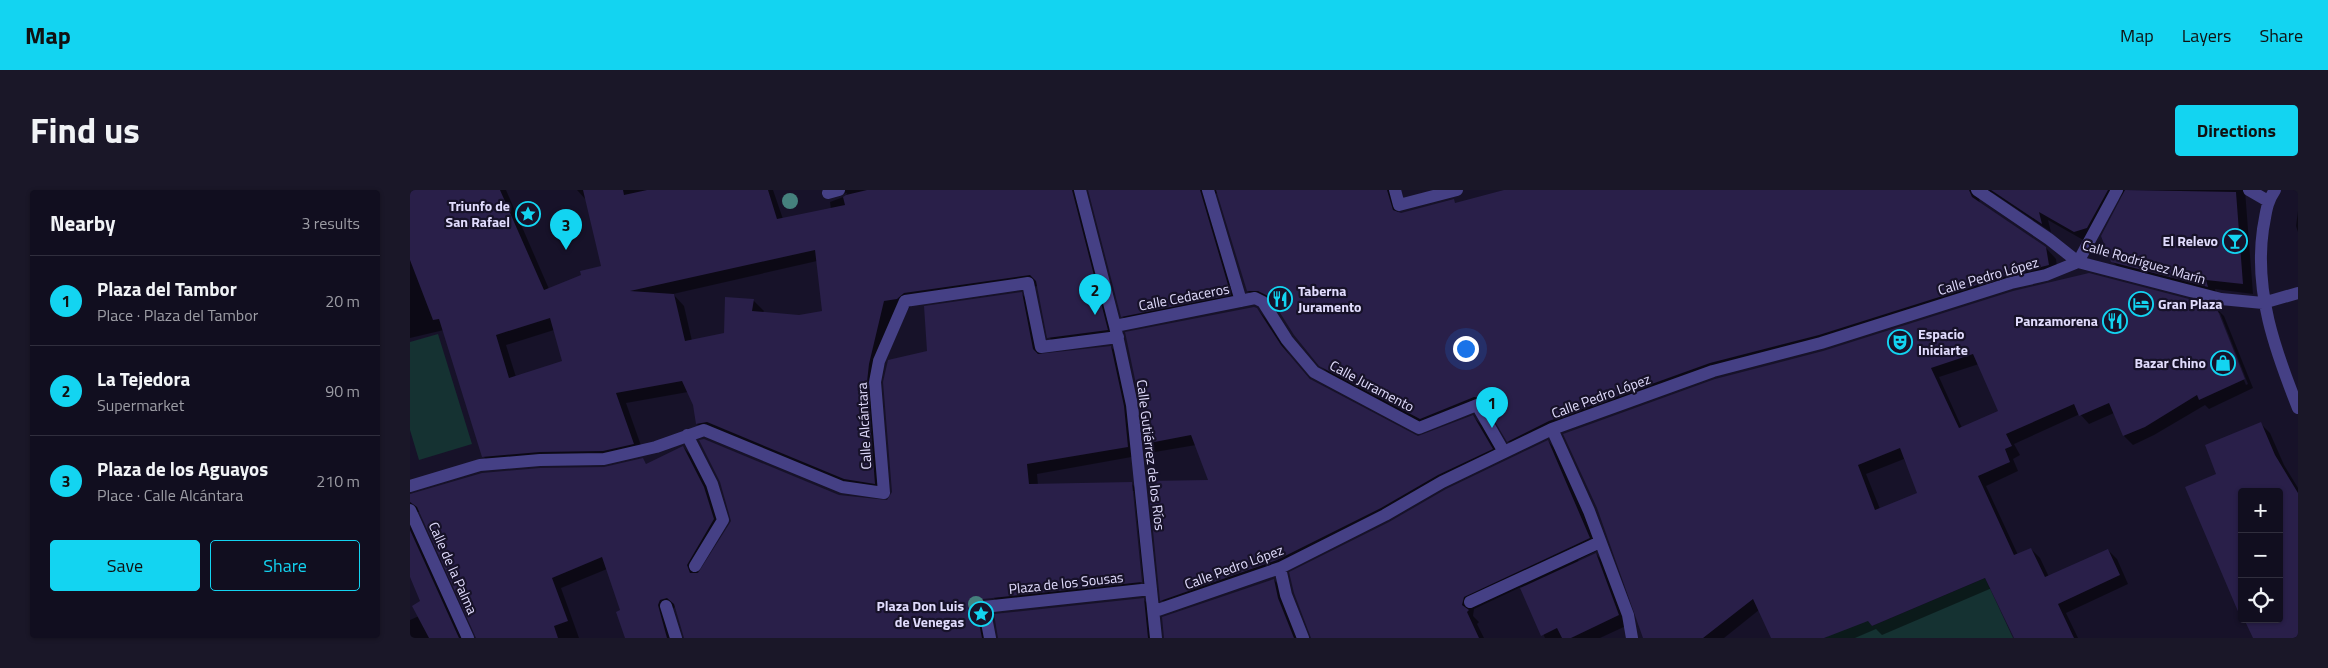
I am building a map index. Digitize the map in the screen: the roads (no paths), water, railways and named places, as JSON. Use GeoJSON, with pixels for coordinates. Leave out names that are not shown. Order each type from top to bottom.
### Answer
{"type":"FeatureCollection","features":[{"type":"Feature","properties":{"kind":"street","name":"Calle Gutiérrez de los Ríos"},"geometry":{"type":"LineString","coordinates":[[1080,190],[1117,331],[1132,405],[1151,589],[1155,611],[1156,638]]}},
{"type":"Feature","properties":{"kind":"street","name":"Calle Cedaceros"},"geometry":{"type":"LineString","coordinates":[[1117,331],[1242,301],[1208,190]]}},
{"type":"Feature","properties":{"kind":"street"},"geometry":{"type":"LineString","coordinates":[[1395,190],[1400,205],[1457,190]]}},
{"type":"Feature","properties":{"kind":"street","name":"Calle Rodríguez Marín"},"geometry":{"type":"LineString","coordinates":[[1978,190],[2049,239],[2078,262],[2221,299],[2264,303]]}},
{"type":"Feature","properties":{"kind":"street"},"geometry":{"type":"LineString","coordinates":[[2078,262],[2117,190]]}},
{"type":"Feature","properties":{"kind":"street"},"geometry":{"type":"LineString","coordinates":[[2249,190],[2268,201]]}},
{"type":"Feature","properties":{"kind":"street"},"geometry":{"type":"LineString","coordinates":[[2275,190],[2268,201],[2261,246],[2264,303],[2285,374],[2298,408]]}},
{"type":"Feature","properties":{"kind":"street","name":"Calle Pedro López"},"geometry":{"type":"LineString","coordinates":[[1155,611],[1280,568],[1385,515],[1442,482],[1552,429],[1713,371],[1821,343],[2011,283],[2046,275],[2078,262]]}},
{"type":"Feature","properties":{"kind":"street","name":"Calle Alcántara"},"geometry":{"type":"LineString","coordinates":[[410,486],[480,465],[540,460],[604,459],[656,447],[704,430],[842,487],[884,493],[875,382],[879,361],[905,301],[1028,283],[1041,347],[1117,331]]}},
{"type":"Feature","properties":{"kind":"street"},"geometry":{"type":"LineString","coordinates":[[2264,303],[2298,293]]}},
{"type":"Feature","properties":{"kind":"street","name":"Calle Juramento"},"geometry":{"type":"LineString","coordinates":[[1242,301],[1255,298],[1263,302],[1287,340],[1314,372],[1419,428],[1477,405],[1504,452]]}},
{"type":"Feature","properties":{"kind":"street"},"geometry":{"type":"LineString","coordinates":[[1552,429],[1589,511],[1628,615],[1632,638]]}},
{"type":"Feature","properties":{"kind":"street"},"geometry":{"type":"LineString","coordinates":[[687,435],[712,484],[723,520],[695,566]]}},
{"type":"Feature","properties":{"kind":"street","name":"Calle de la Palma"},"geometry":{"type":"LineString","coordinates":[[410,510],[468,638]]}},
{"type":"Feature","properties":{"kind":"street"},"geometry":{"type":"LineString","coordinates":[[1470,602],[1600,542]]}},
{"type":"Feature","properties":{"kind":"street"},"geometry":{"type":"LineString","coordinates":[[1280,568],[1286,595],[1303,638]]}},
{"type":"Feature","properties":{"kind":"street","name":"Plaza de los Sousas"},"geometry":{"type":"LineString","coordinates":[[990,638],[984,607],[1151,589]]}},
{"type":"Feature","properties":{"kind":"street"},"geometry":{"type":"LineString","coordinates":[[666,606],[676,638]]}},
{"type":"Feature","properties":{"kind":"place","name":"Triunfo de San Rafael"},"geometry":{"type":"Point","coordinates":[528,214]}},
{"type":"Feature","properties":{"kind":"place","name":"El Relevo"},"geometry":{"type":"Point","coordinates":[2235,241]}},
{"type":"Feature","properties":{"kind":"place","name":"Plaza de los Aguayos"},"geometry":{"type":"Point","coordinates":[566,250]}},
{"type":"Feature","properties":{"kind":"place","name":"Taberna Juramento"},"geometry":{"type":"Point","coordinates":[1280,299]}},
{"type":"Feature","properties":{"kind":"place","name":"Gran Plaza"},"geometry":{"type":"Point","coordinates":[2141,304]}},
{"type":"Feature","properties":{"kind":"place","name":"La Tejedora"},"geometry":{"type":"Point","coordinates":[1095,315]}},
{"type":"Feature","properties":{"kind":"place","name":"Panzamorena"},"geometry":{"type":"Point","coordinates":[2115,321]}},
{"type":"Feature","properties":{"kind":"place","name":"Espacio Iniciarte"},"geometry":{"type":"Point","coordinates":[1900,342]}},
{"type":"Feature","properties":{"kind":"place","name":"Bazar Chino"},"geometry":{"type":"Point","coordinates":[2223,363]}},
{"type":"Feature","properties":{"kind":"place","name":"Plaza del Tambor"},"geometry":{"type":"Point","coordinates":[1492,428]}},
{"type":"Feature","properties":{"kind":"place","name":"Plaza Don Luis de Venegas"},"geometry":{"type":"Point","coordinates":[981,614]}}]}
